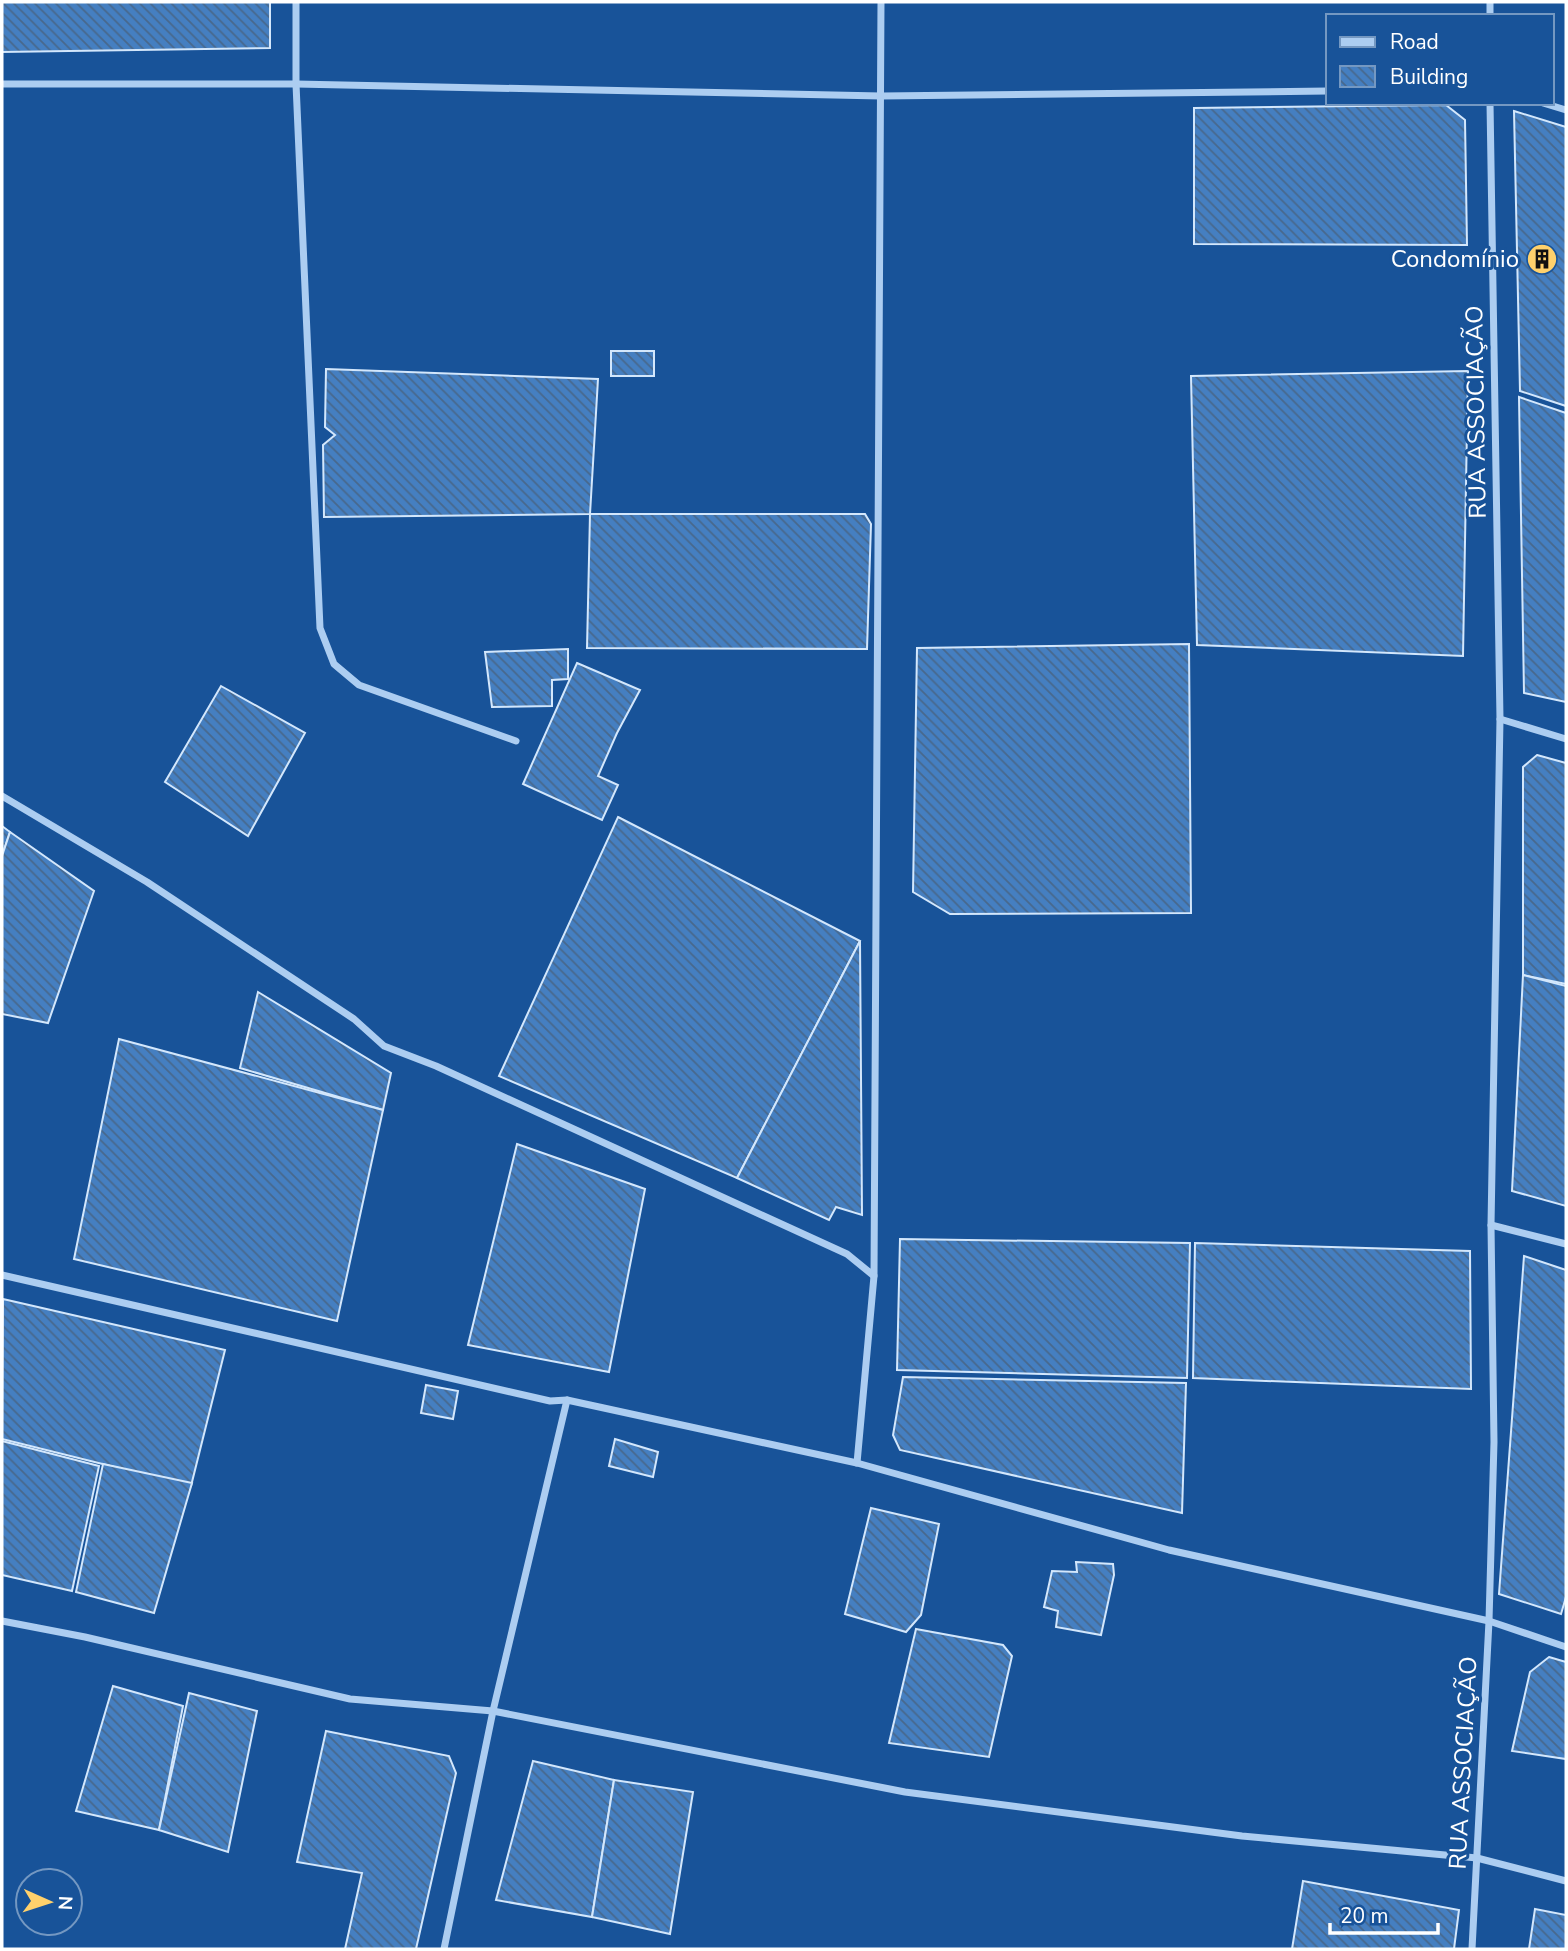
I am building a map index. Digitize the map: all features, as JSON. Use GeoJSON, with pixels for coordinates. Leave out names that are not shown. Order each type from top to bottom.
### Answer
{"type":"FeatureCollection","features":[{"type":"Feature","properties":{"kind":"street"},"geometry":{"type":"LineString","coordinates":[[296,2],[296,84],[320,628],[334,664],[359,685],[516,741]]}},
{"type":"Feature","properties":{"kind":"street"},"geometry":{"type":"LineString","coordinates":[[857,1463],[874,1276],[881,2]]}},
{"type":"Feature","properties":{"kind":"street"},"geometry":{"type":"LineString","coordinates":[[2,84],[296,84],[881,96],[1326,90]]}},
{"type":"Feature","properties":{"kind":"street","name":"RUA ASSOCIAÇÃO"},"geometry":{"type":"LineString","coordinates":[[1472,1949],[1489,1621],[1494,1442],[1492,1225],[1500,719],[1490,105]]}},
{"type":"Feature","properties":{"kind":"street"},"geometry":{"type":"LineString","coordinates":[[1500,719],[1566,738]]}},
{"type":"Feature","properties":{"kind":"street"},"geometry":{"type":"LineString","coordinates":[[2,796],[147,882],[354,1019],[384,1046],[448,1071],[847,1254],[874,1276]]}},
{"type":"Feature","properties":{"kind":"street"},"geometry":{"type":"LineString","coordinates":[[1492,1225],[1566,1244]]}},
{"type":"Feature","properties":{"kind":"street"},"geometry":{"type":"LineString","coordinates":[[2,1275],[550,1401],[567,1401],[857,1463],[1169,1550],[1489,1621],[1566,1647]]}},
{"type":"Feature","properties":{"kind":"street"},"geometry":{"type":"LineString","coordinates":[[444,1949],[494,1711],[567,1401]]}},
{"type":"Feature","properties":{"kind":"street"},"geometry":{"type":"LineString","coordinates":[[2,1621],[98,1640],[349,1699],[494,1711],[905,1792],[1242,1836],[1477,1858],[1566,1881]]}},
{"type":"Feature","properties":{"kind":"building"},"geometry":{"type":"Polygon","coordinates":[[[2,2],[270,2],[270,48],[2,52],[2,2]]]}},
{"type":"Feature","properties":{"kind":"building"},"geometry":{"type":"Polygon","coordinates":[[[1446,105],[1465,120],[1467,245],[1194,244],[1194,108],[1446,105]]]}},
{"type":"Feature","properties":{"kind":"building","name":"Condomínio"},"geometry":{"type":"Polygon","coordinates":[[[1514,111],[1566,127],[1566,406],[1520,391],[1514,111]]]}},
{"type":"Feature","properties":{"kind":"building"},"geometry":{"type":"Polygon","coordinates":[[[611,351],[654,351],[654,376],[611,376],[611,351]]]}},
{"type":"Feature","properties":{"kind":"building"},"geometry":{"type":"Polygon","coordinates":[[[326,369],[598,379],[590,514],[324,517],[323,445],[335,435],[325,427],[326,369]]]}},
{"type":"Feature","properties":{"kind":"building"},"geometry":{"type":"Polygon","coordinates":[[[1468,371],[1463,656],[1197,645],[1191,376],[1468,371]]]}},
{"type":"Feature","properties":{"kind":"building"},"geometry":{"type":"Polygon","coordinates":[[[1519,397],[1566,413],[1566,702],[1524,693],[1519,397]]]}},
{"type":"Feature","properties":{"kind":"building"},"geometry":{"type":"Polygon","coordinates":[[[590,514],[865,514],[871,524],[867,649],[587,648],[590,514]]]}},
{"type":"Feature","properties":{"kind":"building"},"geometry":{"type":"Polygon","coordinates":[[[1189,644],[1191,913],[950,914],[913,892],[917,648],[1189,644]]]}},
{"type":"Feature","properties":{"kind":"building"},"geometry":{"type":"Polygon","coordinates":[[[568,649],[568,679],[552,680],[552,706],[492,707],[485,652],[568,649]]]}},
{"type":"Feature","properties":{"kind":"building"},"geometry":{"type":"Polygon","coordinates":[[[577,663],[640,690],[598,776],[618,785],[602,820],[523,784],[577,663]]]}},
{"type":"Feature","properties":{"kind":"building"},"geometry":{"type":"Polygon","coordinates":[[[221,686],[305,733],[248,836],[165,782],[221,686]]]}},
{"type":"Feature","properties":{"kind":"building"},"geometry":{"type":"Polygon","coordinates":[[[1537,755],[1566,763],[1566,984],[1523,975],[1523,767],[1537,755]]]}},
{"type":"Feature","properties":{"kind":"building"},"geometry":{"type":"Polygon","coordinates":[[[618,817],[860,941],[737,1178],[499,1076],[618,817]]]}},
{"type":"Feature","properties":{"kind":"building"},"geometry":{"type":"Polygon","coordinates":[[[2,826],[10,832],[2,856],[2,826]]]}},
{"type":"Feature","properties":{"kind":"building"},"geometry":{"type":"Polygon","coordinates":[[[10,832],[94,891],[48,1023],[2,1014],[2,856],[10,832]]]}},
{"type":"Feature","properties":{"kind":"building"},"geometry":{"type":"Polygon","coordinates":[[[860,941],[862,1215],[836,1207],[829,1220],[737,1178],[860,941]]]}},
{"type":"Feature","properties":{"kind":"building"},"geometry":{"type":"Polygon","coordinates":[[[1523,975],[1566,986],[1566,1206],[1512,1191],[1523,975]]]}},
{"type":"Feature","properties":{"kind":"building"},"geometry":{"type":"Polygon","coordinates":[[[258,992],[391,1073],[383,1110],[240,1068],[258,992]]]}},
{"type":"Feature","properties":{"kind":"building"},"geometry":{"type":"Polygon","coordinates":[[[119,1039],[383,1110],[337,1321],[74,1259],[119,1039]]]}},
{"type":"Feature","properties":{"kind":"building"},"geometry":{"type":"Polygon","coordinates":[[[517,1144],[645,1189],[609,1372],[468,1345],[517,1144]]]}},
{"type":"Feature","properties":{"kind":"building"},"geometry":{"type":"Polygon","coordinates":[[[900,1239],[1190,1243],[1187,1378],[897,1370],[900,1239]]]}},
{"type":"Feature","properties":{"kind":"building"},"geometry":{"type":"Polygon","coordinates":[[[1195,1243],[1470,1251],[1471,1389],[1193,1378],[1195,1243]]]}},
{"type":"Feature","properties":{"kind":"building"},"geometry":{"type":"Polygon","coordinates":[[[1524,1256],[1566,1270],[1566,1597],[1561,1614],[1499,1594],[1524,1256]]]}},
{"type":"Feature","properties":{"kind":"building"},"geometry":{"type":"Polygon","coordinates":[[[3,1299],[225,1350],[191,1486],[2,1439],[3,1299]]]}},
{"type":"Feature","properties":{"kind":"building"},"geometry":{"type":"Polygon","coordinates":[[[903,1377],[1186,1383],[1182,1513],[900,1450],[893,1435],[903,1377]]]}},
{"type":"Feature","properties":{"kind":"building"},"geometry":{"type":"Polygon","coordinates":[[[426,1385],[458,1391],[453,1419],[421,1413],[426,1385]]]}},
{"type":"Feature","properties":{"kind":"building"},"geometry":{"type":"Polygon","coordinates":[[[615,1439],[658,1452],[653,1477],[609,1466],[615,1439]]]}},
{"type":"Feature","properties":{"kind":"building"},"geometry":{"type":"Polygon","coordinates":[[[2,1441],[99,1466],[72,1591],[2,1575],[2,1441]]]}},
{"type":"Feature","properties":{"kind":"building"},"geometry":{"type":"Polygon","coordinates":[[[103,1464],[192,1483],[154,1613],[76,1592],[103,1464]]]}},
{"type":"Feature","properties":{"kind":"building"},"geometry":{"type":"Polygon","coordinates":[[[871,1508],[939,1524],[921,1615],[906,1632],[845,1614],[871,1508]]]}},
{"type":"Feature","properties":{"kind":"building"},"geometry":{"type":"Polygon","coordinates":[[[1076,1562],[1113,1564],[1114,1575],[1101,1635],[1056,1627],[1058,1611],[1044,1607],[1052,1571],[1077,1572],[1076,1562]]]}},
{"type":"Feature","properties":{"kind":"building"},"geometry":{"type":"Polygon","coordinates":[[[916,1629],[1003,1645],[1012,1656],[989,1757],[889,1743],[916,1629]]]}},
{"type":"Feature","properties":{"kind":"building"},"geometry":{"type":"Polygon","coordinates":[[[1549,1657],[1566,1662],[1566,1759],[1512,1751],[1530,1672],[1549,1657]]]}},
{"type":"Feature","properties":{"kind":"building"},"geometry":{"type":"Polygon","coordinates":[[[113,1686],[183,1706],[159,1830],[76,1811],[113,1686]]]}},
{"type":"Feature","properties":{"kind":"building"},"geometry":{"type":"Polygon","coordinates":[[[189,1693],[257,1711],[228,1852],[159,1830],[189,1693]]]}},
{"type":"Feature","properties":{"kind":"building"},"geometry":{"type":"Polygon","coordinates":[[[326,1731],[449,1756],[456,1773],[416,1949],[345,1949],[362,1873],[297,1862],[326,1731]]]}},
{"type":"Feature","properties":{"kind":"building"},"geometry":{"type":"Polygon","coordinates":[[[533,1761],[614,1780],[592,1917],[496,1900],[533,1761]]]}},
{"type":"Feature","properties":{"kind":"building"},"geometry":{"type":"Polygon","coordinates":[[[614,1780],[693,1792],[670,1934],[592,1917],[614,1780]]]}},
{"type":"Feature","properties":{"kind":"building"},"geometry":{"type":"Polygon","coordinates":[[[1303,1881],[1459,1910],[1454,1949],[1292,1949],[1303,1881]]]}},
{"type":"Feature","properties":{"kind":"building"},"geometry":{"type":"Polygon","coordinates":[[[1535,1909],[1566,1915],[1566,1949],[1529,1949],[1535,1909]]]}},
{"type":"Feature","properties":{"kind":"place","name":"Condomínio"},"geometry":{"type":"Point","coordinates":[1542,259]}}]}
